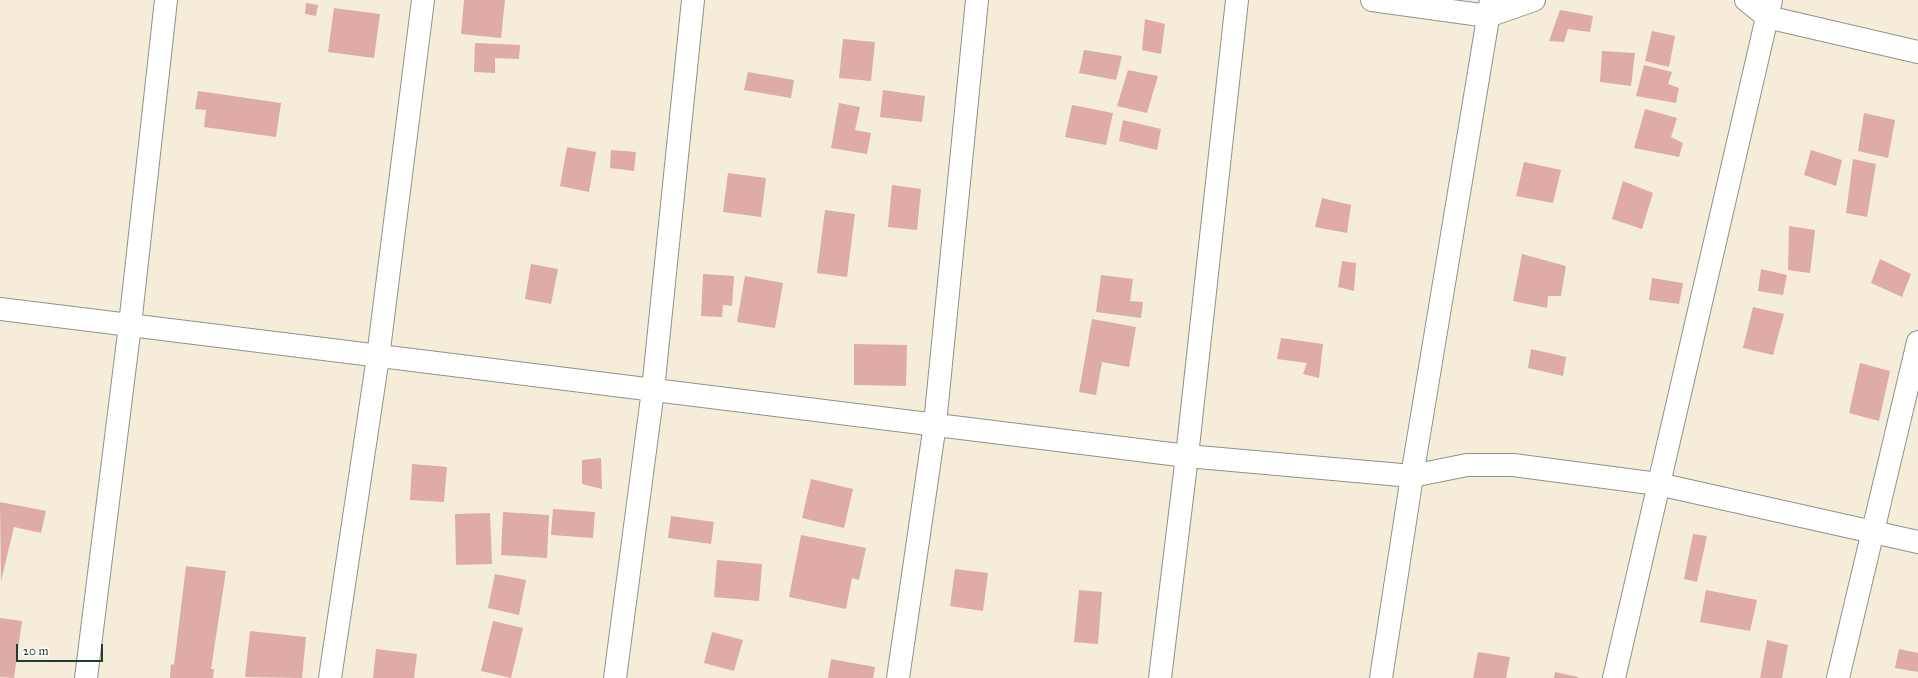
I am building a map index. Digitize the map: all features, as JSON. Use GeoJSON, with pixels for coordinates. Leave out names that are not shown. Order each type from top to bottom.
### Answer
{"type":"FeatureCollection","features":[{"type":"Feature","properties":{"kind":"street"},"geometry":{"type":"LineString","coordinates":[[86,678],[130,325],[166,0]]}},
{"type":"Feature","properties":{"kind":"street"},"geometry":{"type":"LineString","coordinates":[[330,678],[378,357],[422,0]]}},
{"type":"Feature","properties":{"kind":"street"},"geometry":{"type":"LineString","coordinates":[[615,678],[653,390],[693,0]]}},
{"type":"Feature","properties":{"kind":"street"},"geometry":{"type":"LineString","coordinates":[[898,678],[935,424],[977,0]]}},
{"type":"Feature","properties":{"kind":"street"},"geometry":{"type":"LineString","coordinates":[[1160,678],[1187,456],[1237,0]]}},
{"type":"Feature","properties":{"kind":"street"},"geometry":{"type":"LineString","coordinates":[[1372,0],[1490,8],[1534,0]]}},
{"type":"Feature","properties":{"kind":"street"},"geometry":{"type":"LineString","coordinates":[[1746,0],[1918,52]]}},
{"type":"Feature","properties":{"kind":"street"},"geometry":{"type":"LineString","coordinates":[[1381,678],[1412,476],[1490,8]]}},
{"type":"Feature","properties":{"kind":"street"},"geometry":{"type":"LineString","coordinates":[[1614,678],[1769,8]]}},
{"type":"Feature","properties":{"kind":"street"},"geometry":{"type":"LineString","coordinates":[[0,309],[1187,456],[1412,476],[1467,465],[1513,465],[1658,484],[1872,533],[1918,542]]}},
{"type":"Feature","properties":{"kind":"street"},"geometry":{"type":"LineString","coordinates":[[1838,678],[1918,342]]}},
{"type":"Feature","properties":{"kind":"building"},"geometry":{"type":"Polygon","coordinates":[[[464,0],[505,0],[501,38],[461,34],[464,0]]]}},
{"type":"Feature","properties":{"kind":"building"},"geometry":{"type":"Polygon","coordinates":[[[306,3],[318,5],[316,16],[305,14],[306,3]]]}},
{"type":"Feature","properties":{"kind":"building"},"geometry":{"type":"Polygon","coordinates":[[[334,8],[380,14],[374,58],[328,52],[334,8]]]}},
{"type":"Feature","properties":{"kind":"building"},"geometry":{"type":"Polygon","coordinates":[[[1560,10],[1593,16],[1590,32],[1568,29],[1564,42],[1549,41],[1560,10]]]}},
{"type":"Feature","properties":{"kind":"building"},"geometry":{"type":"Polygon","coordinates":[[[1145,19],[1165,24],[1161,54],[1142,50],[1145,19]]]}},
{"type":"Feature","properties":{"kind":"building"},"geometry":{"type":"Polygon","coordinates":[[[1652,31],[1675,36],[1669,67],[1645,61],[1652,31]]]}},
{"type":"Feature","properties":{"kind":"building"},"geometry":{"type":"Polygon","coordinates":[[[843,39],[875,42],[871,81],[839,78],[843,39]]]}},
{"type":"Feature","properties":{"kind":"building"},"geometry":{"type":"Polygon","coordinates":[[[475,43],[520,45],[519,59],[495,58],[495,73],[474,72],[475,43]]]}},
{"type":"Feature","properties":{"kind":"building"},"geometry":{"type":"Polygon","coordinates":[[[1084,50],[1122,56],[1116,80],[1079,73],[1084,50]]]}},
{"type":"Feature","properties":{"kind":"building"},"geometry":{"type":"Polygon","coordinates":[[[1602,51],[1635,53],[1631,86],[1600,82],[1602,51]]]}},
{"type":"Feature","properties":{"kind":"building"},"geometry":{"type":"Polygon","coordinates":[[[1644,65],[1672,72],[1668,84],[1679,88],[1676,103],[1636,96],[1644,65]]]}},
{"type":"Feature","properties":{"kind":"building"},"geometry":{"type":"Polygon","coordinates":[[[1128,70],[1158,76],[1147,113],[1117,106],[1128,70]]]}},
{"type":"Feature","properties":{"kind":"building"},"geometry":{"type":"Polygon","coordinates":[[[748,72],[794,80],[791,98],[744,90],[748,72]]]}},
{"type":"Feature","properties":{"kind":"building"},"geometry":{"type":"Polygon","coordinates":[[[883,90],[925,96],[922,122],[880,117],[883,90]]]}},
{"type":"Feature","properties":{"kind":"building"},"geometry":{"type":"Polygon","coordinates":[[[198,91],[281,103],[276,137],[204,127],[206,110],[195,109],[198,91]]]}},
{"type":"Feature","properties":{"kind":"building"},"geometry":{"type":"Polygon","coordinates":[[[839,103],[860,107],[855,130],[871,133],[867,154],[831,148],[839,103]]]}},
{"type":"Feature","properties":{"kind":"building"},"geometry":{"type":"Polygon","coordinates":[[[1072,105],[1113,113],[1106,145],[1065,137],[1072,105]]]}},
{"type":"Feature","properties":{"kind":"building"},"geometry":{"type":"Polygon","coordinates":[[[1645,109],[1677,118],[1671,137],[1683,143],[1679,157],[1634,148],[1645,109]]]}},
{"type":"Feature","properties":{"kind":"building"},"geometry":{"type":"Polygon","coordinates":[[[1864,113],[1895,120],[1888,158],[1858,151],[1864,113]]]}},
{"type":"Feature","properties":{"kind":"building"},"geometry":{"type":"Polygon","coordinates":[[[1123,120],[1161,129],[1157,150],[1119,141],[1123,120]]]}},
{"type":"Feature","properties":{"kind":"building"},"geometry":{"type":"Polygon","coordinates":[[[567,147],[596,152],[589,192],[560,186],[567,147]]]}},
{"type":"Feature","properties":{"kind":"building"},"geometry":{"type":"Polygon","coordinates":[[[611,150],[636,152],[634,171],[610,168],[611,150]]]}},
{"type":"Feature","properties":{"kind":"building"},"geometry":{"type":"Polygon","coordinates":[[[1811,150],[1842,160],[1836,186],[1804,175],[1811,150]]]}},
{"type":"Feature","properties":{"kind":"building"},"geometry":{"type":"Polygon","coordinates":[[[1853,159],[1876,164],[1867,217],[1846,213],[1853,159]]]}},
{"type":"Feature","properties":{"kind":"building"},"geometry":{"type":"Polygon","coordinates":[[[1524,162],[1561,170],[1553,203],[1516,196],[1524,162]]]}},
{"type":"Feature","properties":{"kind":"building"},"geometry":{"type":"Polygon","coordinates":[[[728,173],[766,178],[761,217],[723,212],[728,173]]]}},
{"type":"Feature","properties":{"kind":"building"},"geometry":{"type":"Polygon","coordinates":[[[1623,181],[1653,193],[1642,229],[1612,219],[1623,181]]]}},
{"type":"Feature","properties":{"kind":"building"},"geometry":{"type":"Polygon","coordinates":[[[892,185],[921,189],[917,230],[888,227],[892,185]]]}},
{"type":"Feature","properties":{"kind":"building"},"geometry":{"type":"Polygon","coordinates":[[[1322,198],[1351,205],[1347,233],[1315,227],[1322,198]]]}},
{"type":"Feature","properties":{"kind":"building"},"geometry":{"type":"Polygon","coordinates":[[[825,210],[855,214],[847,277],[817,273],[825,210]]]}},
{"type":"Feature","properties":{"kind":"building"},"geometry":{"type":"Polygon","coordinates":[[[1789,226],[1815,230],[1810,273],[1788,270],[1789,226]]]}},
{"type":"Feature","properties":{"kind":"building"},"geometry":{"type":"Polygon","coordinates":[[[1522,254],[1566,266],[1561,296],[1548,296],[1547,308],[1513,301],[1522,254]]]}},
{"type":"Feature","properties":{"kind":"building"},"geometry":{"type":"Polygon","coordinates":[[[1880,259],[1911,274],[1902,297],[1871,283],[1880,259]]]}},
{"type":"Feature","properties":{"kind":"building"},"geometry":{"type":"Polygon","coordinates":[[[1342,261],[1356,263],[1354,291],[1338,287],[1342,261]]]}},
{"type":"Feature","properties":{"kind":"building"},"geometry":{"type":"Polygon","coordinates":[[[531,264],[558,269],[551,304],[525,299],[531,264]]]}},
{"type":"Feature","properties":{"kind":"building"},"geometry":{"type":"Polygon","coordinates":[[[1761,269],[1787,275],[1783,295],[1758,291],[1761,269]]]}},
{"type":"Feature","properties":{"kind":"building"},"geometry":{"type":"Polygon","coordinates":[[[703,274],[734,276],[732,306],[723,305],[722,317],[701,316],[703,274]]]}},
{"type":"Feature","properties":{"kind":"building"},"geometry":{"type":"Polygon","coordinates":[[[1101,275],[1133,279],[1130,301],[1143,302],[1141,318],[1096,312],[1101,275]]]}},
{"type":"Feature","properties":{"kind":"building"},"geometry":{"type":"Polygon","coordinates":[[[745,276],[783,283],[775,328],[737,322],[745,276]]]}},
{"type":"Feature","properties":{"kind":"building"},"geometry":{"type":"Polygon","coordinates":[[[1652,278],[1683,283],[1679,304],[1649,300],[1652,278]]]}},
{"type":"Feature","properties":{"kind":"building"},"geometry":{"type":"Polygon","coordinates":[[[1753,307],[1784,314],[1773,355],[1743,348],[1753,307]]]}},
{"type":"Feature","properties":{"kind":"building"},"geometry":{"type":"Polygon","coordinates":[[[1092,319],[1136,327],[1129,367],[1102,362],[1096,395],[1079,392],[1092,319]]]}},
{"type":"Feature","properties":{"kind":"building"},"geometry":{"type":"Polygon","coordinates":[[[1281,338],[1323,344],[1319,378],[1303,374],[1307,363],[1277,359],[1281,338]]]}},
{"type":"Feature","properties":{"kind":"building"},"geometry":{"type":"Polygon","coordinates":[[[854,344],[907,345],[906,386],[854,385],[854,344]]]}},
{"type":"Feature","properties":{"kind":"building"},"geometry":{"type":"Polygon","coordinates":[[[1531,349],[1566,357],[1563,376],[1528,368],[1531,349]]]}},
{"type":"Feature","properties":{"kind":"building"},"geometry":{"type":"Polygon","coordinates":[[[1860,363],[1890,371],[1879,421],[1849,413],[1860,363]]]}},
{"type":"Feature","properties":{"kind":"building"},"geometry":{"type":"Polygon","coordinates":[[[601,458],[602,489],[582,484],[582,460],[601,458]]]}},
{"type":"Feature","properties":{"kind":"building"},"geometry":{"type":"Polygon","coordinates":[[[412,464],[447,467],[444,502],[410,500],[412,464]]]}},
{"type":"Feature","properties":{"kind":"building"},"geometry":{"type":"Polygon","coordinates":[[[811,479],[853,489],[844,528],[802,518],[811,479]]]}},
{"type":"Feature","properties":{"kind":"building"},"geometry":{"type":"Polygon","coordinates":[[[0,502],[46,511],[41,533],[14,527],[1,581],[0,502]]]}},
{"type":"Feature","properties":{"kind":"building"},"geometry":{"type":"Polygon","coordinates":[[[553,509],[595,512],[593,538],[551,535],[553,509]]]}},
{"type":"Feature","properties":{"kind":"building"},"geometry":{"type":"Polygon","coordinates":[[[503,512],[549,515],[547,558],[501,555],[503,512]]]}},
{"type":"Feature","properties":{"kind":"building"},"geometry":{"type":"Polygon","coordinates":[[[490,513],[492,564],[456,565],[455,514],[490,513]]]}},
{"type":"Feature","properties":{"kind":"building"},"geometry":{"type":"Polygon","coordinates":[[[671,516],[714,522],[711,544],[668,538],[671,516]]]}},
{"type":"Feature","properties":{"kind":"building"},"geometry":{"type":"Polygon","coordinates":[[[1693,534],[1707,536],[1697,582],[1684,579],[1693,534]]]}},
{"type":"Feature","properties":{"kind":"building"},"geometry":{"type":"Polygon","coordinates":[[[801,535],[866,548],[859,580],[852,578],[846,609],[789,597],[801,535]]]}},
{"type":"Feature","properties":{"kind":"building"},"geometry":{"type":"Polygon","coordinates":[[[717,560],[762,564],[759,601],[714,597],[717,560]]]}},
{"type":"Feature","properties":{"kind":"building"},"geometry":{"type":"Polygon","coordinates":[[[186,566],[226,571],[211,669],[214,669],[213,678],[170,678],[171,664],[174,665],[186,566]]]}},
{"type":"Feature","properties":{"kind":"building"},"geometry":{"type":"Polygon","coordinates":[[[955,569],[988,573],[983,611],[950,606],[955,569]]]}},
{"type":"Feature","properties":{"kind":"building"},"geometry":{"type":"Polygon","coordinates":[[[495,574],[526,580],[519,615],[488,608],[495,574]]]}},
{"type":"Feature","properties":{"kind":"building"},"geometry":{"type":"Polygon","coordinates":[[[1079,590],[1102,592],[1098,644],[1074,642],[1079,590]]]}},
{"type":"Feature","properties":{"kind":"building"},"geometry":{"type":"Polygon","coordinates":[[[1706,590],[1757,600],[1750,631],[1700,622],[1706,590]]]}},
{"type":"Feature","properties":{"kind":"building"},"geometry":{"type":"Polygon","coordinates":[[[0,618],[22,621],[14,678],[0,677],[0,618]]]}},
{"type":"Feature","properties":{"kind":"building"},"geometry":{"type":"Polygon","coordinates":[[[493,621],[523,628],[511,678],[481,671],[493,621]]]}},
{"type":"Feature","properties":{"kind":"building"},"geometry":{"type":"Polygon","coordinates":[[[250,631],[306,637],[302,678],[245,677],[250,631]]]}},
{"type":"Feature","properties":{"kind":"building"},"geometry":{"type":"Polygon","coordinates":[[[712,632],[743,640],[734,671],[704,663],[712,632]]]}},
{"type":"Feature","properties":{"kind":"building"},"geometry":{"type":"Polygon","coordinates":[[[1767,640],[1788,645],[1782,678],[1760,678],[1767,640]]]}},
{"type":"Feature","properties":{"kind":"building"},"geometry":{"type":"Polygon","coordinates":[[[376,649],[417,654],[414,678],[373,678],[376,649]]]}},
{"type":"Feature","properties":{"kind":"building"},"geometry":{"type":"Polygon","coordinates":[[[1899,649],[1918,653],[1918,672],[1895,668],[1899,649]]]}},
{"type":"Feature","properties":{"kind":"building"},"geometry":{"type":"Polygon","coordinates":[[[1478,652],[1510,657],[1506,678],[1473,678],[1478,652]]]}},
{"type":"Feature","properties":{"kind":"building"},"geometry":{"type":"Polygon","coordinates":[[[831,659],[875,667],[873,678],[828,678],[831,659]]]}},
{"type":"Feature","properties":{"kind":"building"},"geometry":{"type":"Polygon","coordinates":[[[1555,672],[1578,677],[1578,678],[1554,678],[1555,672]]]}}]}
